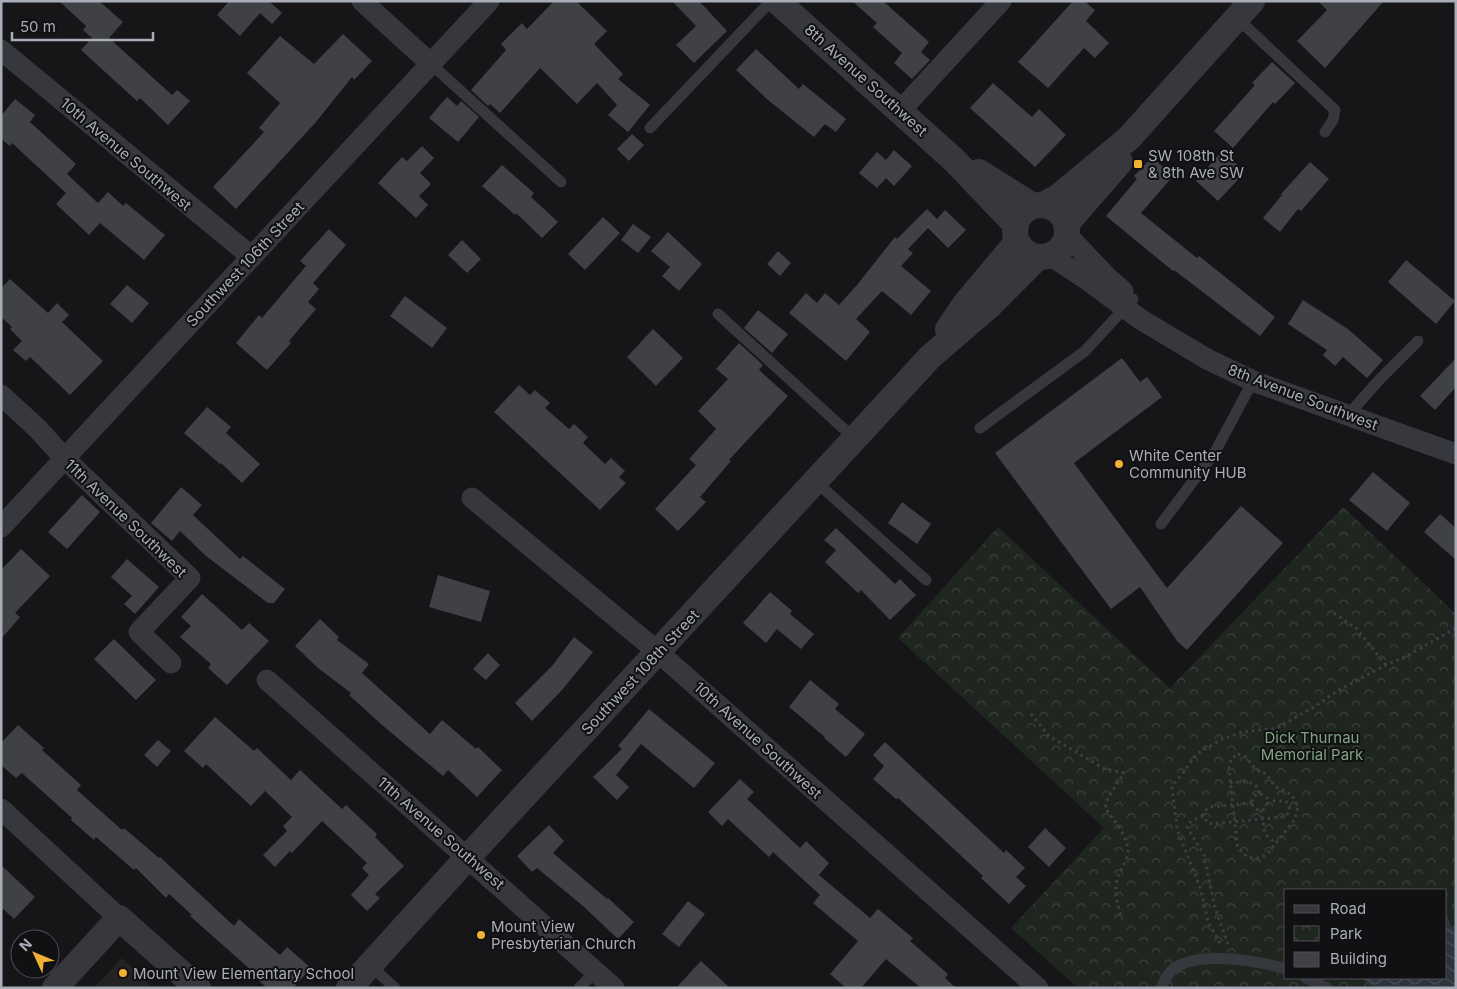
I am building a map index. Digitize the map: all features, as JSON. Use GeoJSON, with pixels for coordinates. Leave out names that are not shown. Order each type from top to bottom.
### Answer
{"type":"FeatureCollection","features":[{"type":"Feature","properties":{"kind":"street"},"geometry":{"type":"LineString","coordinates":[[362,1],[431,64]]}},
{"type":"Feature","properties":{"kind":"street","name":"Southwest 106th Street"},"geometry":{"type":"LineString","coordinates":[[1,527],[489,1]]}},
{"type":"Feature","properties":{"kind":"street","name":"8th Avenue Southwest"},"geometry":{"type":"LineString","coordinates":[[777,1],[954,160],[1016,233],[1026,252],[1045,257],[1129,304]]}},
{"type":"Feature","properties":{"kind":"street"},"geometry":{"type":"LineString","coordinates":[[900,110],[1001,1]]}},
{"type":"Feature","properties":{"kind":"street"},"geometry":{"type":"LineString","coordinates":[[1016,233],[1022,213],[1058,197],[1129,138],[1245,10]]}},
{"type":"Feature","properties":{"kind":"street","name":"10th Avenue Southwest"},"geometry":{"type":"LineString","coordinates":[[1,50],[252,257]]}},
{"type":"Feature","properties":{"kind":"street"},"geometry":{"type":"LineString","coordinates":[[1045,257],[1062,248],[1067,229],[1119,164],[1129,138]]}},
{"type":"Feature","properties":{"kind":"street","name":"8th Avenue Southwest"},"geometry":{"type":"LineString","coordinates":[[954,160],[1039,205],[1059,211],[1067,229],[1129,304],[1156,329],[1207,359],[1253,381],[1456,454]]}},
{"type":"Feature","properties":{"kind":"street","name":"Southwest 108th Street"},"geometry":{"type":"LineString","coordinates":[[930,357],[1016,233]]}},
{"type":"Feature","properties":{"kind":"street","name":"Southwest 108th Street"},"geometry":{"type":"LineString","coordinates":[[349,988],[468,856],[930,357],[1045,257]]}},
{"type":"Feature","properties":{"kind":"street","name":"11th Avenue Southwest"},"geometry":{"type":"LineString","coordinates":[[1,395],[190,578],[139,632],[171,663]]}},
{"type":"Feature","properties":{"kind":"street","name":"10th Avenue Southwest"},"geometry":{"type":"LineString","coordinates":[[472,498],[658,652],[1038,988]]}},
{"type":"Feature","properties":{"kind":"street","name":"11th Avenue Southwest"},"geometry":{"type":"LineString","coordinates":[[267,680],[468,856],[614,988]]}},
{"type":"Feature","properties":{"kind":"street"},"geometry":{"type":"LineString","coordinates":[[1,809],[198,988]]}},
{"type":"Feature","properties":{"kind":"street"},"geometry":{"type":"LineString","coordinates":[[55,988],[120,918]]}},
{"type":"Feature","properties":{"kind":"lane"},"geometry":{"type":"LineString","coordinates":[[650,128],[771,1]]}},
{"type":"Feature","properties":{"kind":"lane"},"geometry":{"type":"LineString","coordinates":[[1245,10],[1335,110],[1333,120],[1325,132]]}},
{"type":"Feature","properties":{"kind":"lane"},"geometry":{"type":"LineString","coordinates":[[431,64],[561,182]]}},
{"type":"Feature","properties":{"kind":"lane"},"geometry":{"type":"LineString","coordinates":[[980,428],[1086,350],[1129,304]]}},
{"type":"Feature","properties":{"kind":"lane"},"geometry":{"type":"LineString","coordinates":[[718,314],[855,439]]}},
{"type":"Feature","properties":{"kind":"lane"},"geometry":{"type":"LineString","coordinates":[[1348,415],[1380,379],[1418,342]]}},
{"type":"Feature","properties":{"kind":"lane"},"geometry":{"type":"LineString","coordinates":[[1161,524],[1216,452],[1253,381]]}},
{"type":"Feature","properties":{"kind":"lane"},"geometry":{"type":"LineString","coordinates":[[816,481],[926,580]]}},
{"type":"Feature","properties":{"kind":"lane"},"geometry":{"type":"LineString","coordinates":[[1161,988],[1171,971],[1189,962],[1242,959],[1284,970]]}},
{"type":"Feature","properties":{"kind":"lane"},"geometry":{"type":"LineString","coordinates":[[370,965],[395,988]]}},
{"type":"Feature","properties":{"kind":"lane"},"geometry":{"type":"LineString","coordinates":[[578,988],[596,971]]}},
{"type":"Feature","properties":{"kind":"lane"},"geometry":{"type":"LineString","coordinates":[[1308,979],[1327,988]]}},
{"type":"Feature","properties":{"kind":"path"},"geometry":{"type":"LineString","coordinates":[[1334,613],[1357,629],[1386,665]]}},
{"type":"Feature","properties":{"kind":"path"},"geometry":{"type":"LineString","coordinates":[[1232,959],[1208,922],[1200,890],[1177,829],[1172,787],[1197,754],[1222,739],[1242,732],[1277,728],[1314,707],[1337,691],[1405,657],[1456,628]]}},
{"type":"Feature","properties":{"kind":"path"},"geometry":{"type":"LineString","coordinates":[[1031,714],[1049,736],[1106,769],[1124,773],[1108,798],[1105,808],[1123,835],[1128,850],[1124,866],[1117,880],[1116,894],[1122,918]]}},
{"type":"Feature","properties":{"kind":"path"},"geometry":{"type":"LineString","coordinates":[[1243,755],[1255,769],[1263,772],[1270,782],[1286,791],[1296,800],[1298,806],[1295,819],[1263,858],[1250,858],[1239,850],[1230,783],[1229,768],[1231,759],[1234,756],[1243,755]]}},
{"type":"Feature","properties":{"kind":"path"},"geometry":{"type":"LineString","coordinates":[[1230,783],[1247,781],[1253,783],[1257,786],[1260,794]]}},
{"type":"Feature","properties":{"kind":"path"},"geometry":{"type":"LineString","coordinates":[[1264,794],[1269,801],[1268,806],[1257,810],[1252,803],[1252,798],[1264,794]]}},
{"type":"Feature","properties":{"kind":"path"},"geometry":{"type":"LineString","coordinates":[[1252,803],[1210,807],[1203,812],[1203,816],[1208,824],[1282,817],[1286,816],[1289,812],[1288,804],[1284,800],[1269,801]]}},
{"type":"Feature","properties":{"kind":"path"},"geometry":{"type":"LineString","coordinates":[[1261,810],[1265,834],[1276,844]]}},
{"type":"Feature","properties":{"kind":"path"},"geometry":{"type":"LineString","coordinates":[[1203,816],[1191,821],[1187,827],[1204,855],[1216,908],[1232,959]]}},
{"type":"Feature","properties":{"kind":"shaded area","name":"Mount View Elementary School"},"geometry":{"type":"Polygon","coordinates":[[[122,958],[153,988],[94,988],[122,958]]]}},
{"type":"Feature","properties":{"kind":"green space","name":"Dick Thurnau Memorial Park"},"geometry":{"type":"Polygon","coordinates":[[[1343,507],[1456,614],[1456,988],[1078,988],[1011,928],[1104,828],[898,638],[998,527],[1170,688],[1343,507]]]}},
{"type":"Feature","properties":{"kind":"water"},"geometry":{"type":"Polygon","coordinates":[[[1447,917],[1456,935],[1456,988],[1377,988],[1367,984],[1364,979],[1447,979],[1447,917]]]}},
{"type":"Feature","properties":{"kind":"building"},"geometry":{"type":"Polygon","coordinates":[[[59,1],[99,1],[123,22],[109,38],[172,95],[177,90],[190,101],[168,125],[140,98],[137,101],[81,50],[92,38],[83,30],[86,26],[59,1]]]}},
{"type":"Feature","properties":{"kind":"building"},"geometry":{"type":"Polygon","coordinates":[[[229,1],[271,1],[282,13],[272,24],[260,13],[240,36],[217,15],[229,1]]]}},
{"type":"Feature","properties":{"kind":"building"},"geometry":{"type":"Polygon","coordinates":[[[554,1],[576,1],[607,31],[594,44],[623,74],[618,79],[650,105],[628,132],[608,115],[617,105],[597,83],[577,104],[540,68],[500,113],[490,104],[488,106],[471,90],[506,50],[501,44],[522,23],[527,29],[554,1]]]}},
{"type":"Feature","properties":{"kind":"building"},"geometry":{"type":"Polygon","coordinates":[[[672,1],[699,1],[727,31],[694,63],[676,45],[696,26],[672,1]]]}},
{"type":"Feature","properties":{"kind":"building"},"geometry":{"type":"Polygon","coordinates":[[[852,1],[883,1],[929,42],[921,52],[930,60],[912,79],[894,63],[902,53],[873,27],[877,23],[852,1]]]}},
{"type":"Feature","properties":{"kind":"building"},"geometry":{"type":"Polygon","coordinates":[[[1073,1],[1084,1],[1095,10],[1086,21],[1109,43],[1095,58],[1084,48],[1048,88],[1018,62],[1073,1]]]}},
{"type":"Feature","properties":{"kind":"building"},"geometry":{"type":"Polygon","coordinates":[[[1318,1],[1384,1],[1325,68],[1297,41],[1327,10],[1318,1]]]}},
{"type":"Feature","properties":{"kind":"building"},"geometry":{"type":"Polygon","coordinates":[[[343,34],[372,61],[354,80],[352,77],[316,122],[236,209],[213,187],[264,132],[259,128],[280,103],[247,73],[280,36],[314,64],[343,34]]]}},
{"type":"Feature","properties":{"kind":"building"},"geometry":{"type":"Polygon","coordinates":[[[756,49],[799,89],[803,84],[846,119],[836,132],[825,124],[814,137],[768,100],[736,70],[756,49]]]}},
{"type":"Feature","properties":{"kind":"building"},"geometry":{"type":"Polygon","coordinates":[[[1272,62],[1295,83],[1275,104],[1273,102],[1233,148],[1214,131],[1255,85],[1252,83],[1272,62]]]}},
{"type":"Feature","properties":{"kind":"building"},"geometry":{"type":"Polygon","coordinates":[[[993,83],[1032,117],[1039,109],[1066,135],[1035,167],[970,108],[993,83]]]}},
{"type":"Feature","properties":{"kind":"building"},"geometry":{"type":"Polygon","coordinates":[[[447,97],[457,106],[461,101],[479,117],[458,142],[429,118],[447,97]]]}},
{"type":"Feature","properties":{"kind":"building"},"geometry":{"type":"Polygon","coordinates":[[[15,99],[35,115],[30,122],[76,164],[67,174],[98,203],[108,192],[123,206],[126,203],[165,235],[144,260],[100,223],[89,235],[56,204],[66,193],[12,143],[10,146],[1,139],[1,116],[15,99]]]}},
{"type":"Feature","properties":{"kind":"building"},"geometry":{"type":"Polygon","coordinates":[[[632,134],[644,145],[629,161],[617,149],[632,134]]]}},
{"type":"Feature","properties":{"kind":"building"},"geometry":{"type":"Polygon","coordinates":[[[422,146],[434,158],[420,173],[431,184],[419,196],[428,205],[416,218],[378,183],[402,157],[407,161],[422,146]]]}},
{"type":"Feature","properties":{"kind":"building"},"geometry":{"type":"Polygon","coordinates":[[[894,150],[912,166],[894,186],[886,178],[877,188],[859,173],[877,152],[886,160],[894,150]]]}},
{"type":"Feature","properties":{"kind":"building"},"geometry":{"type":"Polygon","coordinates":[[[1222,151],[1245,172],[1218,201],[1196,181],[1222,151]]]}},
{"type":"Feature","properties":{"kind":"building"},"geometry":{"type":"Polygon","coordinates":[[[1152,157],[1173,176],[1141,213],[1197,258],[1199,256],[1275,317],[1260,336],[1173,271],[1106,216],[1137,179],[1134,176],[1152,157]]]}},
{"type":"Feature","properties":{"kind":"building"},"geometry":{"type":"Polygon","coordinates":[[[1310,162],[1329,179],[1301,211],[1298,209],[1280,232],[1263,218],[1281,194],[1310,162]]]}},
{"type":"Feature","properties":{"kind":"building"},"geometry":{"type":"Polygon","coordinates":[[[502,165],[534,193],[531,197],[558,222],[542,238],[516,213],[515,215],[482,186],[502,165]]]}},
{"type":"Feature","properties":{"kind":"building"},"geometry":{"type":"Polygon","coordinates":[[[927,209],[937,219],[945,210],[966,230],[948,248],[928,228],[908,249],[913,253],[901,266],[931,291],[911,315],[882,291],[856,319],[870,332],[846,361],[789,313],[806,293],[817,303],[825,293],[839,305],[895,237],[897,239],[927,209]]]}},
{"type":"Feature","properties":{"kind":"building"},"geometry":{"type":"Polygon","coordinates":[[[603,217],[620,233],[585,270],[568,254],[603,217]]]}},
{"type":"Feature","properties":{"kind":"building"},"geometry":{"type":"Polygon","coordinates":[[[633,224],[651,237],[638,253],[621,240],[633,224]]]}},
{"type":"Feature","properties":{"kind":"building"},"geometry":{"type":"Polygon","coordinates":[[[329,229],[346,245],[313,283],[319,289],[308,302],[316,309],[289,341],[291,343],[267,370],[236,343],[259,315],[262,318],[306,266],[300,261],[329,229]]]}},
{"type":"Feature","properties":{"kind":"building"},"geometry":{"type":"Polygon","coordinates":[[[668,232],[702,264],[679,291],[662,276],[670,267],[651,251],[668,232]]]}},
{"type":"Feature","properties":{"kind":"building"},"geometry":{"type":"Polygon","coordinates":[[[462,240],[481,259],[467,273],[448,255],[462,240]]]}},
{"type":"Feature","properties":{"kind":"building"},"geometry":{"type":"Polygon","coordinates":[[[778,251],[791,263],[780,276],[767,264],[778,251]]]}},
{"type":"Feature","properties":{"kind":"building"},"geometry":{"type":"Polygon","coordinates":[[[1406,260],[1455,301],[1436,324],[1388,282],[1406,260]]]}},
{"type":"Feature","properties":{"kind":"building"},"geometry":{"type":"Polygon","coordinates":[[[10,279],[48,313],[57,303],[69,315],[62,322],[103,361],[70,395],[30,357],[26,361],[13,350],[22,341],[10,329],[12,327],[1,317],[1,288],[10,279]]]}},
{"type":"Feature","properties":{"kind":"building"},"geometry":{"type":"Polygon","coordinates":[[[127,285],[149,303],[132,323],[110,304],[127,285]]]}},
{"type":"Feature","properties":{"kind":"building"},"geometry":{"type":"Polygon","coordinates":[[[405,296],[447,328],[432,348],[390,316],[405,296]]]}},
{"type":"Feature","properties":{"kind":"building"},"geometry":{"type":"Polygon","coordinates":[[[1303,300],[1348,329],[1383,360],[1367,378],[1343,357],[1335,366],[1323,355],[1327,350],[1288,324],[1303,300]]]}},
{"type":"Feature","properties":{"kind":"building"},"geometry":{"type":"Polygon","coordinates":[[[758,310],[788,334],[772,353],[744,328],[758,310]]]}},
{"type":"Feature","properties":{"kind":"building"},"geometry":{"type":"Polygon","coordinates":[[[653,329],[683,358],[656,386],[627,357],[653,329]]]}},
{"type":"Feature","properties":{"kind":"building"},"geometry":{"type":"Polygon","coordinates":[[[739,343],[763,365],[759,370],[788,396],[729,460],[731,461],[700,497],[706,502],[678,531],[655,509],[696,465],[689,459],[716,429],[698,411],[728,379],[716,369],[739,343]]]}},
{"type":"Feature","properties":{"kind":"building"},"geometry":{"type":"Polygon","coordinates":[[[1122,358],[1140,382],[1147,377],[1162,397],[1074,463],[1167,588],[1241,506],[1283,543],[1187,650],[1177,641],[1140,587],[1111,609],[995,453],[1122,358]]]}},
{"type":"Feature","properties":{"kind":"building"},"geometry":{"type":"Polygon","coordinates":[[[1456,358],[1456,387],[1435,410],[1420,396],[1456,358]]]}},
{"type":"Feature","properties":{"kind":"building"},"geometry":{"type":"Polygon","coordinates":[[[519,385],[530,395],[535,390],[550,403],[545,408],[569,429],[574,424],[588,437],[583,443],[605,464],[611,458],[625,471],[619,477],[626,483],[600,510],[494,412],[519,385]]]}},
{"type":"Feature","properties":{"kind":"building"},"geometry":{"type":"Polygon","coordinates":[[[207,407],[231,427],[226,433],[260,464],[242,483],[184,433],[207,407]]]}},
{"type":"Feature","properties":{"kind":"building"},"geometry":{"type":"Polygon","coordinates":[[[1373,472],[1410,503],[1387,531],[1349,500],[1373,472]]]}},
{"type":"Feature","properties":{"kind":"building"},"geometry":{"type":"Polygon","coordinates":[[[181,487],[202,505],[193,515],[240,559],[243,556],[285,589],[274,603],[268,603],[206,556],[180,531],[172,541],[151,523],[181,487]]]}},
{"type":"Feature","properties":{"kind":"building"},"geometry":{"type":"Polygon","coordinates":[[[82,495],[100,512],[67,549],[48,532],[82,495]]]}},
{"type":"Feature","properties":{"kind":"building"},"geometry":{"type":"Polygon","coordinates":[[[902,502],[931,524],[917,544],[888,523],[902,502]]]}},
{"type":"Feature","properties":{"kind":"building"},"geometry":{"type":"Polygon","coordinates":[[[1440,514],[1456,528],[1456,560],[1424,532],[1440,514]]]}},
{"type":"Feature","properties":{"kind":"building"},"geometry":{"type":"Polygon","coordinates":[[[836,528],[895,584],[900,579],[916,595],[890,620],[861,590],[858,593],[825,562],[836,550],[824,540],[836,528]]]}},
{"type":"Feature","properties":{"kind":"building"},"geometry":{"type":"Polygon","coordinates":[[[21,549],[50,576],[15,613],[20,617],[1,639],[1,570],[21,549]]]}},
{"type":"Feature","properties":{"kind":"building"},"geometry":{"type":"Polygon","coordinates":[[[127,559],[159,587],[135,614],[124,604],[132,596],[111,577],[127,559]]]}},
{"type":"Feature","properties":{"kind":"building"},"geometry":{"type":"Polygon","coordinates":[[[438,575],[490,591],[481,622],[429,607],[438,575]]]}},
{"type":"Feature","properties":{"kind":"building"},"geometry":{"type":"Polygon","coordinates":[[[770,592],[792,611],[790,614],[814,634],[801,649],[777,629],[766,643],[743,623],[770,592]]]}},
{"type":"Feature","properties":{"kind":"building"},"geometry":{"type":"Polygon","coordinates":[[[202,594],[242,630],[249,623],[269,641],[227,685],[208,668],[211,664],[180,637],[191,626],[181,617],[202,594]]]}},
{"type":"Feature","properties":{"kind":"building"},"geometry":{"type":"Polygon","coordinates":[[[320,619],[339,637],[337,640],[369,664],[362,673],[430,734],[442,720],[476,749],[478,747],[502,770],[477,797],[448,770],[443,776],[382,725],[349,695],[351,693],[318,668],[295,646],[320,619]]]}},
{"type":"Feature","properties":{"kind":"building"},"geometry":{"type":"Polygon","coordinates":[[[574,637],[593,652],[562,690],[532,721],[515,703],[552,666],[574,637]]]}},
{"type":"Feature","properties":{"kind":"building"},"geometry":{"type":"Polygon","coordinates":[[[114,639],[156,680],[136,700],[94,659],[114,639]]]}},
{"type":"Feature","properties":{"kind":"building"},"geometry":{"type":"Polygon","coordinates":[[[488,653],[500,665],[486,680],[473,669],[488,653]]]}},
{"type":"Feature","properties":{"kind":"building"},"geometry":{"type":"Polygon","coordinates":[[[810,680],[839,704],[835,709],[865,734],[846,757],[789,707],[810,680]]]}},
{"type":"Feature","properties":{"kind":"building"},"geometry":{"type":"Polygon","coordinates":[[[649,709],[715,763],[694,788],[641,744],[616,775],[629,787],[617,800],[593,777],[622,749],[618,746],[649,709]]]}},
{"type":"Feature","properties":{"kind":"building"},"geometry":{"type":"Polygon","coordinates":[[[215,717],[254,751],[257,748],[291,780],[300,770],[342,809],[346,805],[377,834],[375,837],[404,866],[375,894],[380,898],[367,911],[351,895],[369,875],[362,868],[367,863],[322,821],[292,853],[290,851],[275,867],[263,855],[287,831],[283,826],[292,817],[265,791],[251,806],[206,764],[203,768],[184,751],[215,717]]]}},
{"type":"Feature","properties":{"kind":"building"},"geometry":{"type":"Polygon","coordinates":[[[18,725],[44,748],[42,750],[81,785],[77,790],[122,830],[124,828],[160,857],[234,926],[239,919],[280,955],[287,947],[311,968],[293,988],[267,988],[258,980],[260,978],[190,916],[192,915],[169,894],[166,898],[136,868],[134,870],[96,837],[94,840],[22,773],[16,778],[1,765],[1,743],[18,725]]]}},
{"type":"Feature","properties":{"kind":"building"},"geometry":{"type":"Polygon","coordinates":[[[158,740],[171,751],[157,767],[144,755],[158,740]]]}},
{"type":"Feature","properties":{"kind":"building"},"geometry":{"type":"Polygon","coordinates":[[[885,742],[1004,853],[1006,850],[1025,868],[1016,877],[1026,886],[1009,904],[981,878],[983,876],[929,826],[898,798],[896,799],[873,779],[884,766],[873,755],[885,742]]]}},
{"type":"Feature","properties":{"kind":"building"},"geometry":{"type":"Polygon","coordinates":[[[740,779],[754,792],[747,799],[800,848],[806,841],[829,863],[819,875],[870,918],[878,909],[913,938],[910,941],[948,974],[945,978],[956,988],[921,988],[886,959],[861,988],[846,988],[830,974],[858,941],[813,903],[820,895],[773,852],[769,857],[728,819],[722,826],[708,812],[740,779]]]}},
{"type":"Feature","properties":{"kind":"building"},"geometry":{"type":"Polygon","coordinates":[[[549,825],[564,841],[553,853],[634,922],[618,939],[583,906],[537,868],[532,872],[517,856],[549,825]]]}},
{"type":"Feature","properties":{"kind":"building"},"geometry":{"type":"Polygon","coordinates":[[[1045,828],[1066,848],[1049,867],[1028,847],[1045,828]]]}},
{"type":"Feature","properties":{"kind":"building"},"geometry":{"type":"Polygon","coordinates":[[[1,865],[35,897],[14,919],[1,907],[1,865]]]}},
{"type":"Feature","properties":{"kind":"building"},"geometry":{"type":"Polygon","coordinates":[[[688,901],[705,914],[679,947],[662,934],[688,901]]]}},
{"type":"Feature","properties":{"kind":"building"},"geometry":{"type":"Polygon","coordinates":[[[701,961],[730,988],[676,988],[701,961]]]}},
{"type":"Feature","properties":{"kind":"place","name":"SW 108th St & 8th Ave SW"},"geometry":{"type":"Point","coordinates":[1138,164]}},
{"type":"Feature","properties":{"kind":"place","name":"White Center Community HUB"},"geometry":{"type":"Point","coordinates":[1119,464]}},
{"type":"Feature","properties":{"kind":"place","name":"Mount View Presbyterian Church"},"geometry":{"type":"Point","coordinates":[481,935]}},
{"type":"Feature","properties":{"kind":"place","name":"Mount View Elementary School"},"geometry":{"type":"Point","coordinates":[123,973]}}]}
